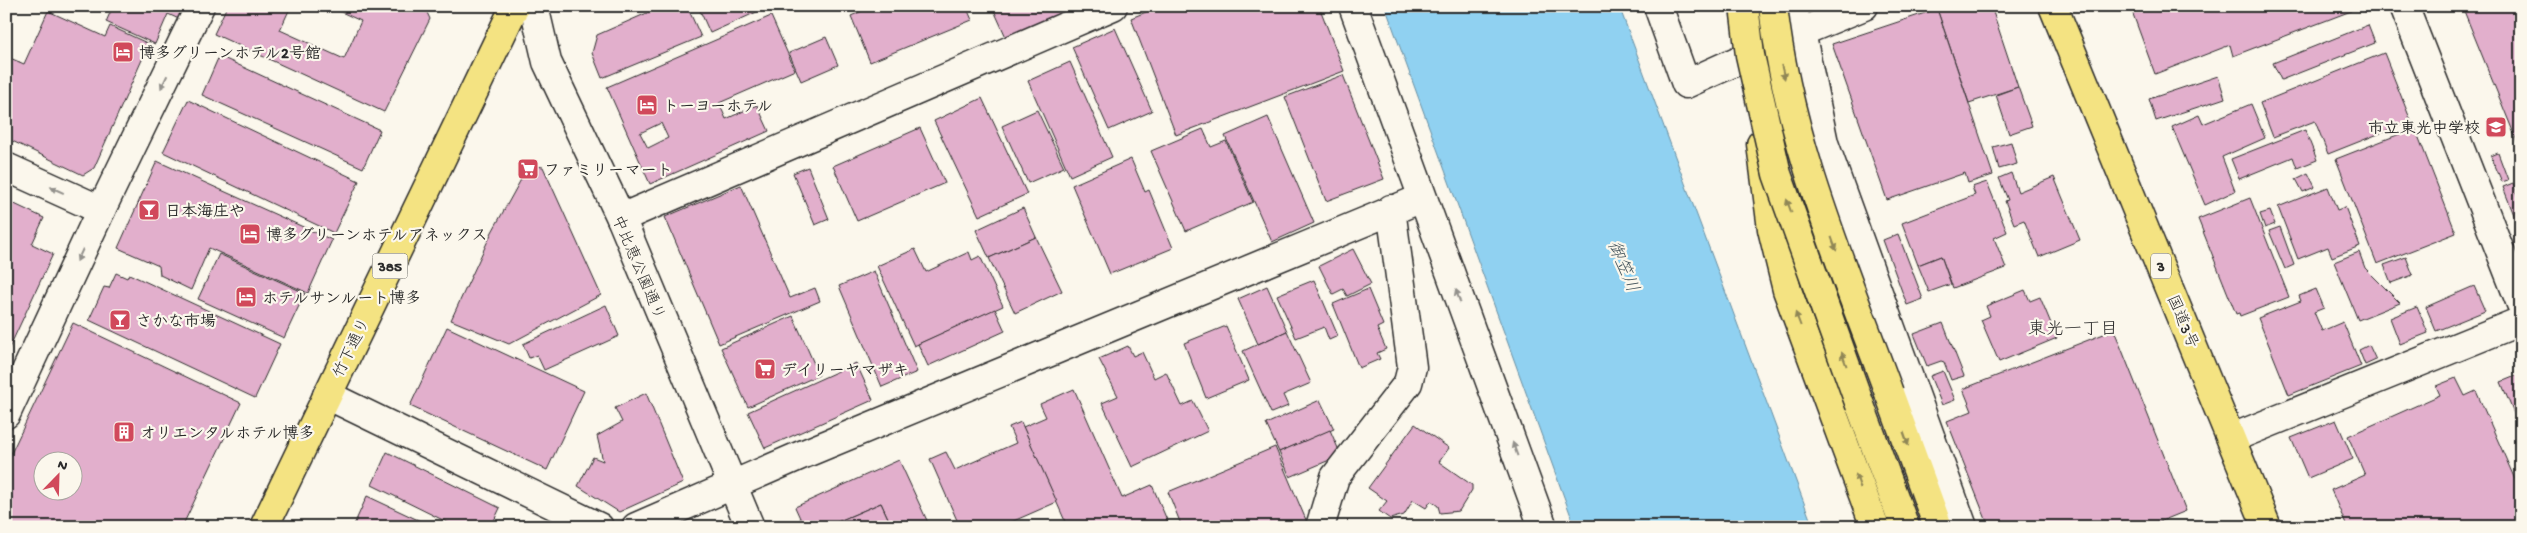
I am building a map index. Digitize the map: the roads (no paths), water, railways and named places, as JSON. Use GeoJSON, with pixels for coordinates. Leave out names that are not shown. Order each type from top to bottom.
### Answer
{"type":"FeatureCollection","features":[{"type":"Feature","properties":{"kind":"highway","name":"竹下通り"},"geometry":{"type":"LineString","coordinates":[[264,527],[515,6]]}},
{"type":"Feature","properties":{"kind":"highway"},"geometry":{"type":"LineString","coordinates":[[1744,6],[1772,229],[1787,290],[1875,527]]}},
{"type":"Feature","properties":{"kind":"highway"},"geometry":{"type":"LineString","coordinates":[[1772,6],[1778,48],[1805,162],[1938,527]]}},
{"type":"Feature","properties":{"kind":"highway","name":"国道3号"},"geometry":{"type":"LineString","coordinates":[[2053,6],[2267,527]]}},
{"type":"Feature","properties":{"kind":"highway"},"geometry":{"type":"LineString","coordinates":[[1750,55],[1777,174],[1905,527]]}},
{"type":"Feature","properties":{"kind":"street"},"geometry":{"type":"LineString","coordinates":[[6,414],[101,210],[200,6]]}},
{"type":"Feature","properties":{"kind":"street","name":"中比恵公園通り"},"geometry":{"type":"LineString","coordinates":[[534,6],[547,62],[620,218],[750,527]]}},
{"type":"Feature","properties":{"kind":"street"},"geometry":{"type":"LineString","coordinates":[[620,218],[1113,6]]}},
{"type":"Feature","properties":{"kind":"street"},"geometry":{"type":"LineString","coordinates":[[1353,6],[1543,527]]}},
{"type":"Feature","properties":{"kind":"street"},"geometry":{"type":"LineString","coordinates":[[1658,6],[1686,84],[1800,32],[1864,6]]}},
{"type":"Feature","properties":{"kind":"street"},"geometry":{"type":"LineString","coordinates":[[1790,6],[1800,32],[1824,143],[1963,527]]}},
{"type":"Feature","properties":{"kind":"street"},"geometry":{"type":"LineString","coordinates":[[2404,6],[2521,304]]}},
{"type":"Feature","properties":{"kind":"street"},"geometry":{"type":"LineString","coordinates":[[6,167],[101,210]]}},
{"type":"Feature","properties":{"kind":"street"},"geometry":{"type":"LineString","coordinates":[[636,527],[1391,209],[1422,198]]}},
{"type":"Feature","properties":{"kind":"street"},"geometry":{"type":"LineString","coordinates":[[1320,527],[1335,476],[1408,383],[1412,367],[1391,209]]}},
{"type":"Feature","properties":{"kind":"street"},"geometry":{"type":"LineString","coordinates":[[2232,438],[2521,321]]}},
{"type":"Feature","properties":{"kind":"street"},"geometry":{"type":"LineString","coordinates":[[327,395],[599,527]]}},
{"type":"Feature","properties":{"kind":"water","name":"御笠川"},"geometry":{"type":"Polygon","coordinates":[[[1385,6],[1619,6],[1813,527],[1575,527],[1385,6]]]}},
{"type":"Feature","properties":{"kind":"place","name":"博多グリーンホテル2号館"},"geometry":{"type":"Point","coordinates":[123,52]}},
{"type":"Feature","properties":{"kind":"place","name":"トーヨーホテル"},"geometry":{"type":"Point","coordinates":[647,105]}},
{"type":"Feature","properties":{"kind":"place","name":"市立東光中学校"},"geometry":{"type":"Point","coordinates":[2496,127]}},
{"type":"Feature","properties":{"kind":"place","name":"ファミリーマート"},"geometry":{"type":"Point","coordinates":[528,169]}},
{"type":"Feature","properties":{"kind":"place","name":"日本海庄や"},"geometry":{"type":"Point","coordinates":[149,210]}},
{"type":"Feature","properties":{"kind":"place","name":"博多グリーンホテルアネックス"},"geometry":{"type":"Point","coordinates":[250,234]}},
{"type":"Feature","properties":{"kind":"place","name":"ホテルサンルート博多"},"geometry":{"type":"Point","coordinates":[246,297]}},
{"type":"Feature","properties":{"kind":"place","name":"さかな市場"},"geometry":{"type":"Point","coordinates":[120,320]}},
{"type":"Feature","properties":{"kind":"place","name":"デイリーヤマザキ"},"geometry":{"type":"Point","coordinates":[765,369]}},
{"type":"Feature","properties":{"kind":"place","name":"オリエンタルホテル博多"},"geometry":{"type":"Point","coordinates":[124,432]}},
{"type":"Feature","properties":{"kind":"district","name":"東光一丁目"},"geometry":{"type":"Point","coordinates":[2073,328]}}]}
